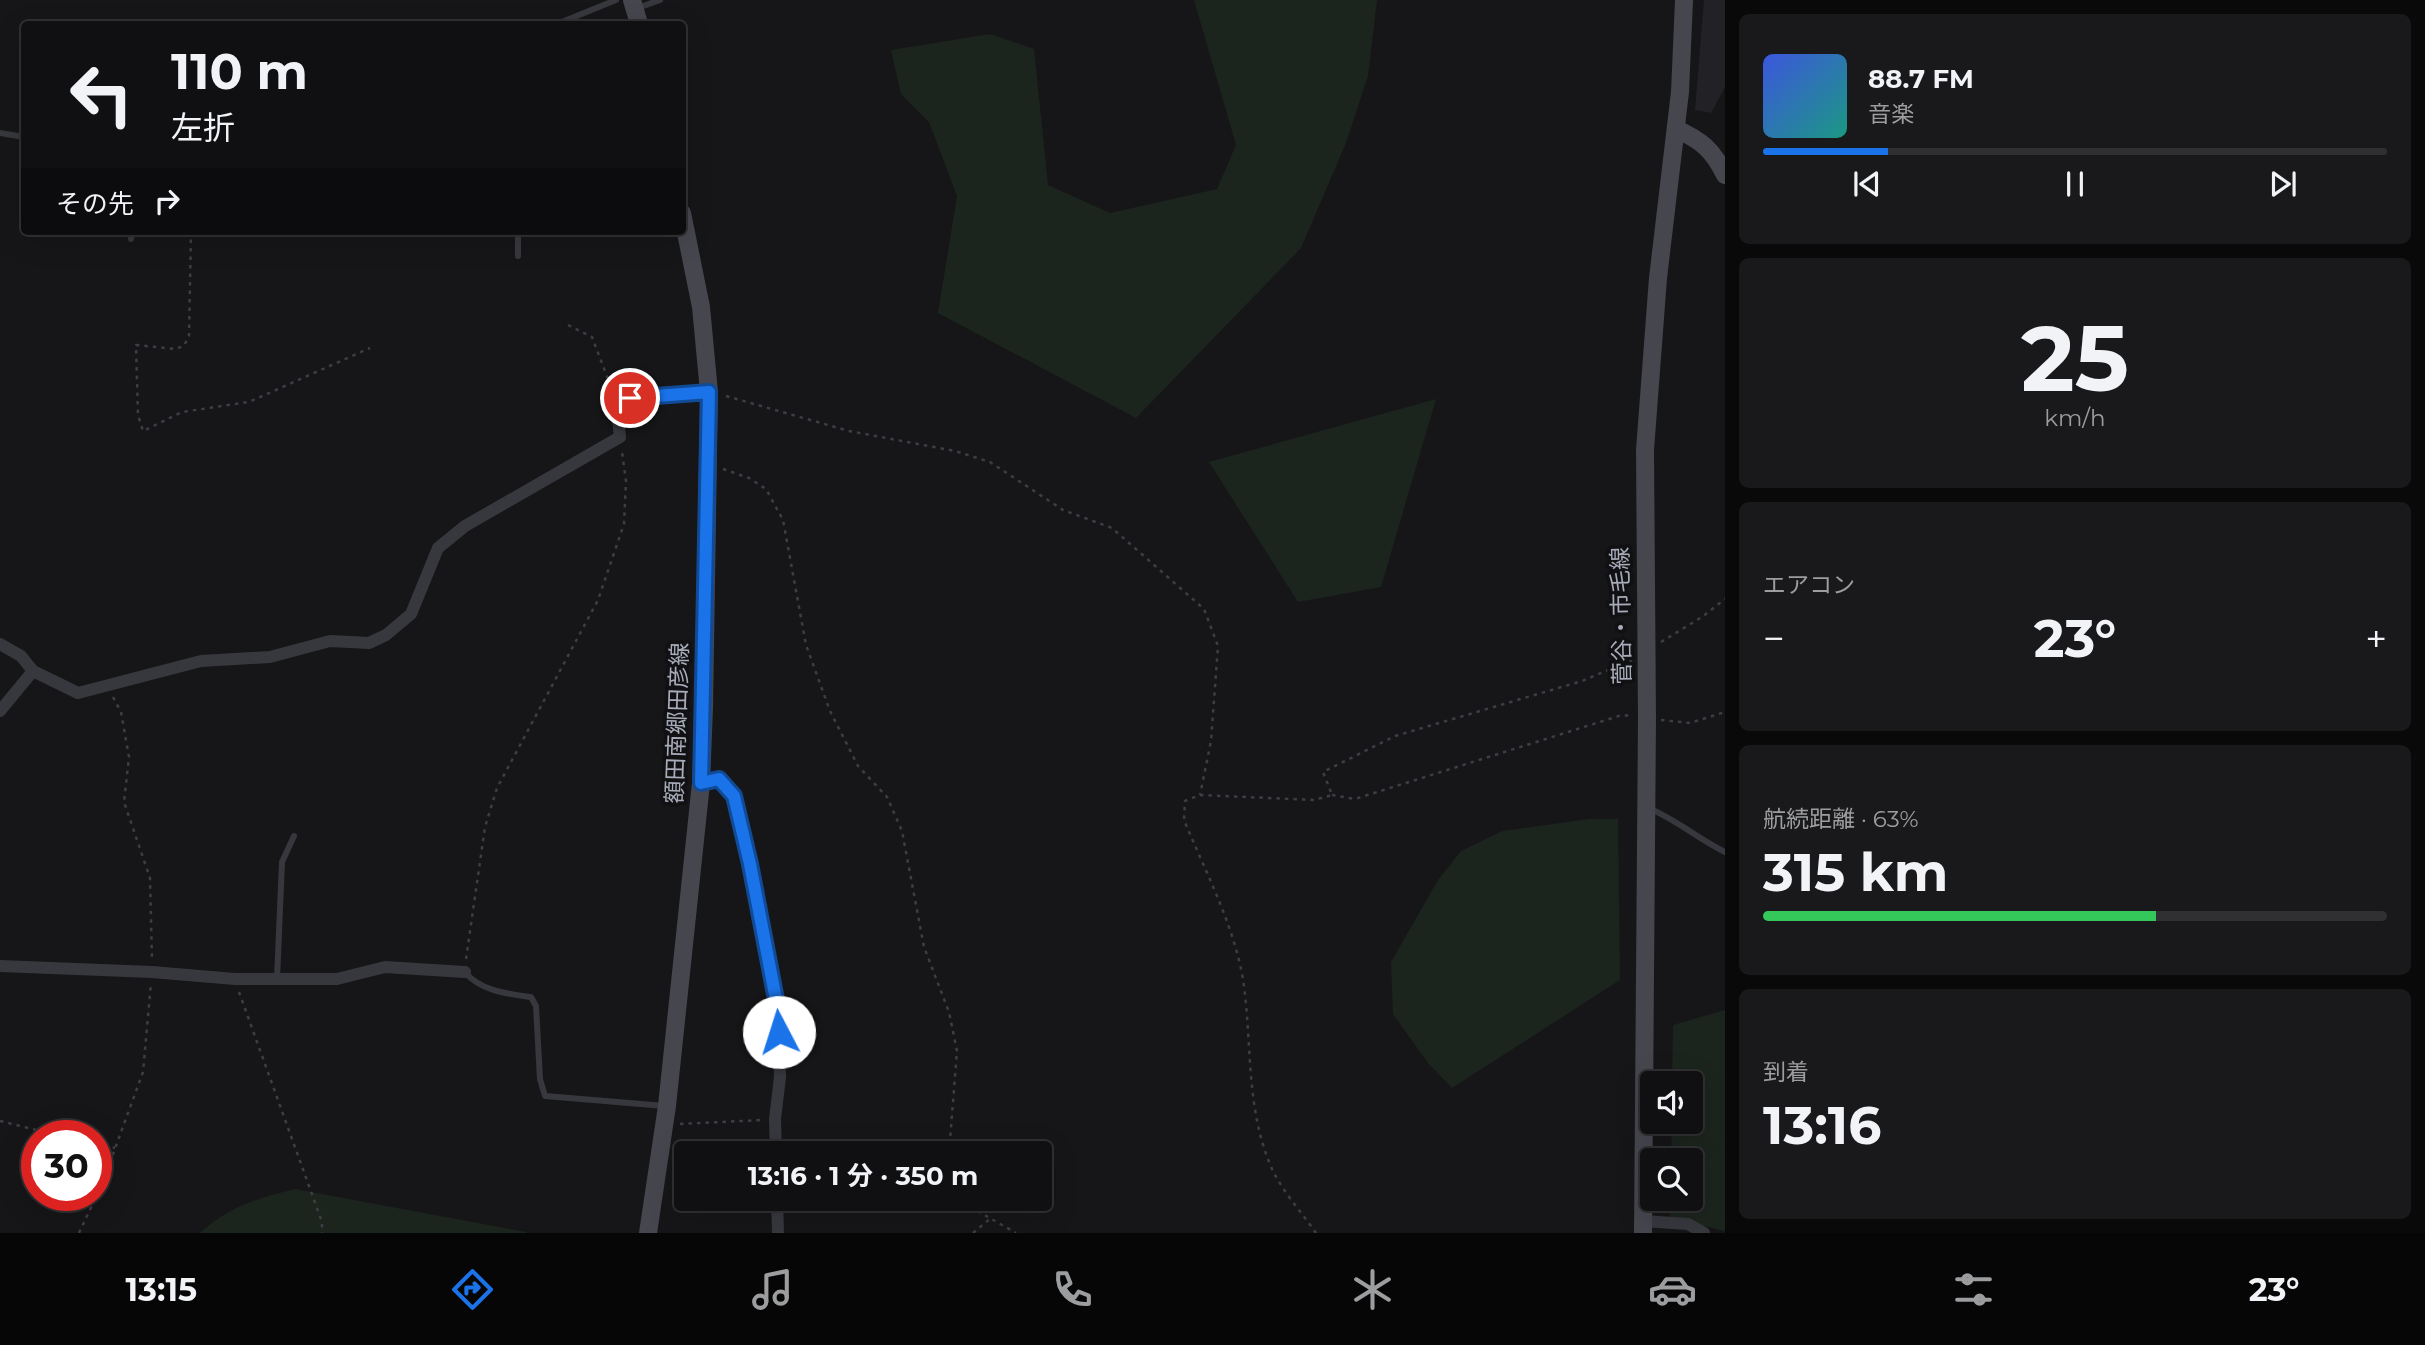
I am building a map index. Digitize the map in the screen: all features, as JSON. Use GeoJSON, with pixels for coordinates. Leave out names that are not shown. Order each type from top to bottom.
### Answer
{"type":"FeatureCollection","features":[{"type":"Feature","properties":{"kind":"street","name":"菅谷・市毛線"},"geometry":{"type":"LineString","coordinates":[[1643,1227],[1647,718],[1645,450],[1658,278],[1681,92],[1684,0]]}},
{"type":"Feature","properties":{"kind":"street"},"geometry":{"type":"LineString","coordinates":[[1676,129],[1696,138],[1713,151],[1725,175]]}},
{"type":"Feature","properties":{"kind":"street","name":"額田南郷田彦線"},"geometry":{"type":"LineString","coordinates":[[648,1233],[666,1115],[701,783],[709,392],[701,307],[686,233]]}},
{"type":"Feature","properties":{"kind":"street"},"geometry":{"type":"LineString","coordinates":[[0,644],[21,656],[33,671],[78,693],[201,661],[270,657],[330,641],[369,643],[386,635],[411,614],[438,548],[465,526],[620,437],[616,400],[709,392]]}},
{"type":"Feature","properties":{"kind":"street"},"geometry":{"type":"LineString","coordinates":[[0,711],[33,671]]}},
{"type":"Feature","properties":{"kind":"street"},"geometry":{"type":"LineString","coordinates":[[701,783],[719,779],[734,796],[755,886],[778,1010],[780,1077],[775,1119],[776,1141]]}},
{"type":"Feature","properties":{"kind":"street"},"geometry":{"type":"LineString","coordinates":[[0,966],[152,972],[235,979],[337,979],[385,967],[464,972]]}},
{"type":"Feature","properties":{"kind":"street"},"geometry":{"type":"LineString","coordinates":[[777,1211],[778,1233]]}},
{"type":"Feature","properties":{"kind":"street"},"geometry":{"type":"LineString","coordinates":[[1643,1227],[1688,1224],[1704,1233]]}},
{"type":"Feature","properties":{"kind":"lane"},"geometry":{"type":"LineString","coordinates":[[564,21],[616,0]]}},
{"type":"Feature","properties":{"kind":"lane"},"geometry":{"type":"LineString","coordinates":[[635,11],[660,0]]}},
{"type":"Feature","properties":{"kind":"lane"},"geometry":{"type":"LineString","coordinates":[[0,133],[21,136]]}},
{"type":"Feature","properties":{"kind":"lane"},"geometry":{"type":"LineString","coordinates":[[518,235],[518,256]]}},
{"type":"Feature","properties":{"kind":"lane"},"geometry":{"type":"LineString","coordinates":[[1646,808],[1669,816],[1706,843],[1725,852]]}},
{"type":"Feature","properties":{"kind":"lane"},"geometry":{"type":"LineString","coordinates":[[277,979],[282,862],[294,836]]}},
{"type":"Feature","properties":{"kind":"lane"},"geometry":{"type":"LineString","coordinates":[[464,972],[472,981],[504,994],[531,997],[536,1006],[540,1079],[545,1096],[657,1103],[666,1115]]}},
{"type":"Feature","properties":{"kind":"path"},"geometry":{"type":"LineString","coordinates":[[191,235],[189,335],[184,346],[174,349],[136,345],[138,415],[143,430],[182,412],[249,402],[370,348]]}},
{"type":"Feature","properties":{"kind":"path"},"geometry":{"type":"LineString","coordinates":[[568,325],[592,337],[616,400]]}},
{"type":"Feature","properties":{"kind":"path"},"geometry":{"type":"LineString","coordinates":[[709,392],[849,431],[955,451],[989,462],[1063,510],[1112,528],[1204,609],[1218,646],[1211,741],[1200,794]]}},
{"type":"Feature","properties":{"kind":"path"},"geometry":{"type":"LineString","coordinates":[[464,972],[485,827],[497,788],[598,600],[624,524],[626,481],[620,437]]}},
{"type":"Feature","properties":{"kind":"path"},"geometry":{"type":"LineString","coordinates":[[707,463],[749,478],[766,489],[783,520],[806,645],[830,710],[858,766],[887,797],[902,831],[924,947],[949,1012],[957,1051],[950,1141]]}},
{"type":"Feature","properties":{"kind":"path"},"geometry":{"type":"LineString","coordinates":[[1332,795],[1323,772],[1395,736],[1615,669],[1702,618],[1725,599]]}},
{"type":"Feature","properties":{"kind":"path"},"geometry":{"type":"LineString","coordinates":[[79,1233],[143,1072],[152,972],[150,878],[124,802],[129,757],[121,712],[108,687]]}},
{"type":"Feature","properties":{"kind":"path"},"geometry":{"type":"LineString","coordinates":[[1316,1233],[1273,1171],[1248,1070],[1244,986],[1233,940],[1184,820],[1185,801],[1200,794],[1314,800],[1332,795],[1354,799],[1622,715],[1690,723],[1725,712]]}},
{"type":"Feature","properties":{"kind":"path"},"geometry":{"type":"LineString","coordinates":[[235,979],[322,1222],[322,1233]]}},
{"type":"Feature","properties":{"kind":"path"},"geometry":{"type":"LineString","coordinates":[[666,1115],[775,1119]]}},
{"type":"Feature","properties":{"kind":"path"},"geometry":{"type":"LineString","coordinates":[[0,1121],[21,1126]]}},
{"type":"Feature","properties":{"kind":"path"},"geometry":{"type":"LineString","coordinates":[[978,1211],[1016,1233]]}},
{"type":"Feature","properties":{"kind":"path"},"geometry":{"type":"LineString","coordinates":[[973,1233],[991,1218]]}},
{"type":"Feature","properties":{"kind":"shaded area"},"geometry":{"type":"Polygon","coordinates":[[[1194,0],[1377,0],[1368,76],[1346,143],[1301,248],[1136,418],[938,313],[957,196],[929,122],[901,94],[891,50],[990,34],[1034,49],[1048,185],[1110,213],[1217,189],[1236,145],[1194,0]]]}},
{"type":"Feature","properties":{"kind":"shaded area"},"geometry":{"type":"Polygon","coordinates":[[[1704,0],[1725,0],[1725,87],[1711,113],[1695,110],[1704,0]]]}},
{"type":"Feature","properties":{"kind":"shaded area"},"geometry":{"type":"Polygon","coordinates":[[[1436,399],[1381,587],[1298,602],[1209,462],[1436,399]]]}},
{"type":"Feature","properties":{"kind":"shaded area"},"geometry":{"type":"Polygon","coordinates":[[[1589,819],[1618,819],[1620,980],[1452,1088],[1428,1063],[1393,1014],[1391,962],[1438,880],[1461,851],[1502,831],[1589,819]]]}},
{"type":"Feature","properties":{"kind":"shaded area"},"geometry":{"type":"Polygon","coordinates":[[[1725,1010],[1725,1231],[1670,1218],[1670,1211],[1703,1211],[1703,1148],[1671,1148],[1672,1134],[1703,1134],[1703,1071],[1672,1071],[1673,1025],[1725,1010]]]}},
{"type":"Feature","properties":{"kind":"shaded area"},"geometry":{"type":"Polygon","coordinates":[[[295,1189],[527,1233],[200,1233],[233,1210],[295,1189]]]}},
{"type":"Feature","properties":{"kind":"route"},"geometry":{"type":"LineString","coordinates":[[630,398],[709,392],[704,570],[705,708],[701,783],[719,779],[734,796],[755,886],[778,1010],[779,1032]]}}]}
